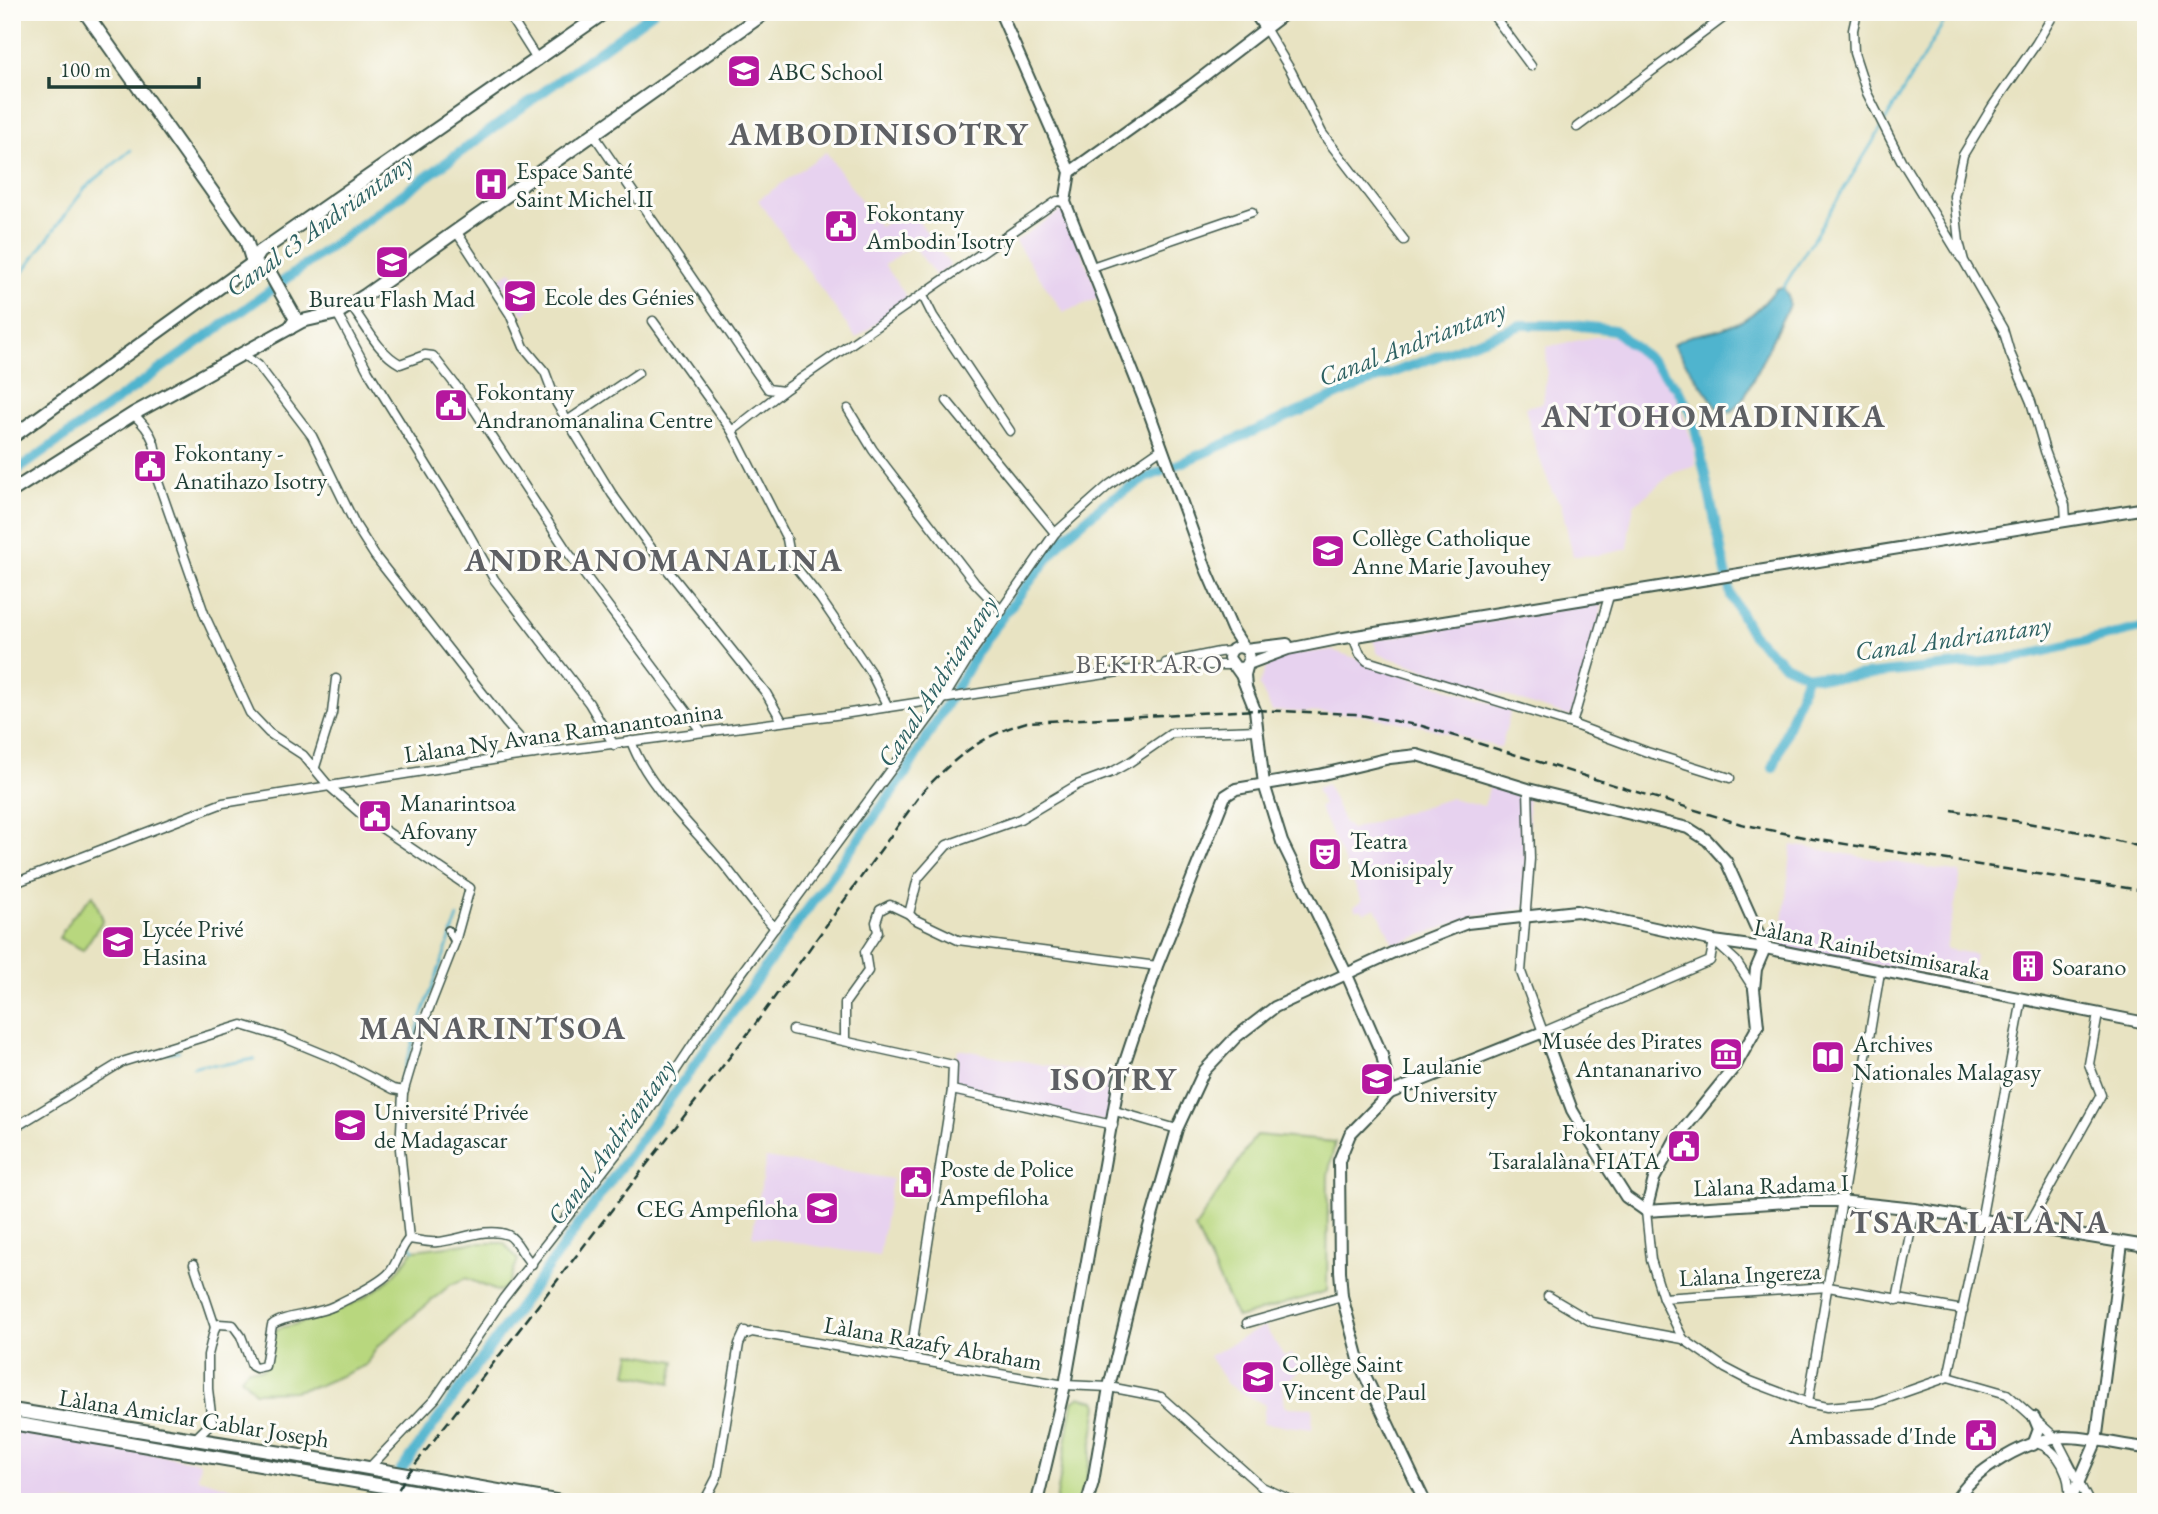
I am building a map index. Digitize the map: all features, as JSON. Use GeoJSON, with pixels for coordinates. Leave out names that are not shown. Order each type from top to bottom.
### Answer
{"type":"FeatureCollection","features":[{"type":"Feature","properties":{"kind":"main road"},"geometry":{"type":"LineString","coordinates":[[85,12],[302,321]]}},
{"type":"Feature","properties":{"kind":"main road"},"geometry":{"type":"LineString","coordinates":[[92,12],[262,263]]}},
{"type":"Feature","properties":{"kind":"main road"},"geometry":{"type":"LineString","coordinates":[[12,437],[262,263],[605,12]]}},
{"type":"Feature","properties":{"kind":"main road"},"geometry":{"type":"LineString","coordinates":[[12,491],[133,414],[242,354],[302,321],[337,313],[350,305],[766,12]]}},
{"type":"Feature","properties":{"kind":"main road"},"geometry":{"type":"LineString","coordinates":[[284,293],[296,319],[290,328]]}},
{"type":"Feature","properties":{"kind":"main road","name":"Làlana Amiclar Cablar Joseph"},"geometry":{"type":"LineString","coordinates":[[12,1410],[561,1502]]}},
{"type":"Feature","properties":{"kind":"main road","name":"Làlana Amiclar Cablar Joseph"},"geometry":{"type":"LineString","coordinates":[[12,1423],[478,1502]]}},
{"type":"Feature","properties":{"kind":"street"},"geometry":{"type":"LineString","coordinates":[[507,12],[538,61]]}},
{"type":"Feature","properties":{"kind":"street"},"geometry":{"type":"LineString","coordinates":[[1000,12],[1070,172],[1065,202],[1206,569],[1232,629],[1250,657],[1245,675],[1246,687]]}},
{"type":"Feature","properties":{"kind":"street"},"geometry":{"type":"LineString","coordinates":[[1254,12],[1291,71],[1322,133],[1404,240]]}},
{"type":"Feature","properties":{"kind":"street"},"geometry":{"type":"LineString","coordinates":[[1491,12],[1531,66]]}},
{"type":"Feature","properties":{"kind":"street"},"geometry":{"type":"LineString","coordinates":[[1577,127],[1731,12]]}},
{"type":"Feature","properties":{"kind":"street"},"geometry":{"type":"LineString","coordinates":[[1857,12],[1853,30],[1854,53],[1876,113],[1891,143],[2003,329],[2031,402],[2065,505],[2067,520]]}},
{"type":"Feature","properties":{"kind":"street"},"geometry":{"type":"LineString","coordinates":[[1964,261],[1954,195],[1963,155],[2055,12]]}},
{"type":"Feature","properties":{"kind":"street"},"geometry":{"type":"LineString","coordinates":[[1070,172],[1192,85],[1282,14]]}},
{"type":"Feature","properties":{"kind":"street"},"geometry":{"type":"LineString","coordinates":[[594,135],[768,389],[783,391]]}},
{"type":"Feature","properties":{"kind":"street"},"geometry":{"type":"LineString","coordinates":[[732,431],[783,391],[1057,201],[1065,202]]}},
{"type":"Feature","properties":{"kind":"street"},"geometry":{"type":"LineString","coordinates":[[1092,267],[1252,212]]}},
{"type":"Feature","properties":{"kind":"street"},"geometry":{"type":"LineString","coordinates":[[456,231],[510,314],[524,346],[545,372],[557,404],[612,494],[662,563],[766,693],[782,721]]}},
{"type":"Feature","properties":{"kind":"street"},"geometry":{"type":"LineString","coordinates":[[923,296],[933,316],[1010,431]]}},
{"type":"Feature","properties":{"kind":"street"},"geometry":{"type":"LineString","coordinates":[[350,305],[379,347],[392,360],[400,364],[425,355],[433,356],[474,409],[566,551],[701,731]]}},
{"type":"Feature","properties":{"kind":"street"},"geometry":{"type":"LineString","coordinates":[[337,313],[368,371],[459,517],[494,579],[589,703],[614,744]]}},
{"type":"Feature","properties":{"kind":"street"},"geometry":{"type":"LineString","coordinates":[[653,321],[732,431],[787,539],[791,561],[871,673],[888,707]]}},
{"type":"Feature","properties":{"kind":"street"},"geometry":{"type":"LineString","coordinates":[[242,354],[258,365],[312,436],[356,526],[374,556],[486,698],[534,754]]}},
{"type":"Feature","properties":{"kind":"street"},"geometry":{"type":"LineString","coordinates":[[568,421],[638,373]]}},
{"type":"Feature","properties":{"kind":"street"},"geometry":{"type":"LineString","coordinates":[[947,401],[1055,533]]}},
{"type":"Feature","properties":{"kind":"street"},"geometry":{"type":"LineString","coordinates":[[848,409],[873,450],[975,583],[1002,611]]}},
{"type":"Feature","properties":{"kind":"street"},"geometry":{"type":"LineString","coordinates":[[133,414],[146,426],[158,455],[155,473],[201,604],[250,713],[269,733],[303,755],[328,785],[361,814],[470,888],[455,942],[423,1013],[404,1091],[400,1149],[406,1242],[401,1254],[388,1275],[371,1286],[315,1314],[278,1320],[272,1325],[269,1356],[262,1368],[252,1366],[241,1336],[233,1325],[219,1324],[215,1327]]}},
{"type":"Feature","properties":{"kind":"street"},"geometry":{"type":"LineString","coordinates":[[369,1468],[435,1399],[483,1327],[643,1120],[729,990],[944,698],[974,649],[1055,533],[1109,485],[1161,449]]}},
{"type":"Feature","properties":{"kind":"street"},"geometry":{"type":"LineString","coordinates":[[1132,670],[1193,665],[1232,665],[1238,668],[1288,649],[1338,639],[2146,508]]}},
{"type":"Feature","properties":{"kind":"street"},"geometry":{"type":"LineString","coordinates":[[1572,724],[1609,596]]}},
{"type":"Feature","properties":{"kind":"street"},"geometry":{"type":"LineString","coordinates":[[1232,629],[1229,658],[1241,675],[1255,710],[1264,784],[1282,842],[1347,975],[1382,1055],[1390,1093]]}},
{"type":"Feature","properties":{"kind":"street"},"geometry":{"type":"LineString","coordinates":[[1353,637],[1360,654],[1367,661],[1572,724],[1730,778]]}},
{"type":"Feature","properties":{"kind":"street"},"geometry":{"type":"LineString","coordinates":[[1132,670],[1236,648],[1260,649],[1312,638],[1338,639]]}},
{"type":"Feature","properties":{"kind":"street","name":"Làlana Ny Avana Ramanantoanina"},"geometry":{"type":"LineString","coordinates":[[12,884],[223,803],[534,754],[888,707],[1132,670]]}},
{"type":"Feature","properties":{"kind":"street"},"geometry":{"type":"LineString","coordinates":[[315,767],[332,713],[337,679]]}},
{"type":"Feature","properties":{"kind":"street"},"geometry":{"type":"LineString","coordinates":[[909,914],[918,878],[947,845],[1020,819],[1077,785],[1130,762],[1172,733],[1258,730]]}},
{"type":"Feature","properties":{"kind":"street"},"geometry":{"type":"LineString","coordinates":[[631,741],[650,777],[775,929]]}},
{"type":"Feature","properties":{"kind":"street"},"geometry":{"type":"LineString","coordinates":[[1037,1502],[1065,1385],[1119,1080],[1157,966],[1225,796],[1236,789],[1417,755],[1528,789],[1688,828],[1707,840],[1726,860],[1765,948],[1756,969],[1754,989],[1758,1026],[1736,1065],[1675,1140],[1654,1179],[1646,1211],[1651,1260],[1663,1298],[1683,1339]]}},
{"type":"Feature","properties":{"kind":"street"},"geometry":{"type":"LineString","coordinates":[[1528,789],[1530,859],[1521,972],[1572,1110],[1626,1197],[1646,1211]]}},
{"type":"Feature","properties":{"kind":"street"},"geometry":{"type":"LineString","coordinates":[[845,1041],[845,1003],[868,971],[865,952],[877,932],[876,922],[880,910],[890,905],[958,940],[1157,966]]}},
{"type":"Feature","properties":{"kind":"street","name":"Làlana Rainibetsimisaraka"},"geometry":{"type":"LineString","coordinates":[[1087,1502],[1093,1482],[1109,1387],[1143,1248],[1177,1129],[1204,1071],[1236,1037],[1275,1007],[1396,951],[1461,925],[1526,915],[1577,911],[1714,941],[1765,948],[2146,1023]]}},
{"type":"Feature","properties":{"kind":"street"},"geometry":{"type":"LineString","coordinates":[[448,930],[455,942]]}},
{"type":"Feature","properties":{"kind":"street"},"geometry":{"type":"LineString","coordinates":[[1714,941],[1735,961],[1754,989]]}},
{"type":"Feature","properties":{"kind":"street"},"geometry":{"type":"LineString","coordinates":[[1425,1502],[1361,1367],[1342,1296],[1339,1271],[1339,1161],[1350,1133],[1390,1093],[1710,961],[1714,941]]}},
{"type":"Feature","properties":{"kind":"street"},"geometry":{"type":"LineString","coordinates":[[1808,1403],[1880,972]]}},
{"type":"Feature","properties":{"kind":"street"},"geometry":{"type":"LineString","coordinates":[[1948,1377],[1981,1221],[2022,999]]}},
{"type":"Feature","properties":{"kind":"street"},"geometry":{"type":"LineString","coordinates":[[2027,1228],[2101,1096],[2089,1064],[2098,1013]]}},
{"type":"Feature","properties":{"kind":"street"},"geometry":{"type":"LineString","coordinates":[[12,1129],[122,1062],[242,1025],[282,1037],[404,1091]]}},
{"type":"Feature","properties":{"kind":"street"},"geometry":{"type":"LineString","coordinates":[[793,1030],[953,1065],[952,1090],[910,1359]]}},
{"type":"Feature","properties":{"kind":"street"},"geometry":{"type":"LineString","coordinates":[[952,1090],[1113,1125]]}},
{"type":"Feature","properties":{"kind":"street"},"geometry":{"type":"LineString","coordinates":[[1115,1111],[1177,1129]]}},
{"type":"Feature","properties":{"kind":"street","name":"Làlana Radama I"},"geometry":{"type":"LineString","coordinates":[[1646,1211],[1840,1201],[1915,1209],[2146,1246]]}},
{"type":"Feature","properties":{"kind":"street"},"geometry":{"type":"LineString","coordinates":[[1897,1300],[1915,1209]]}},
{"type":"Feature","properties":{"kind":"street"},"geometry":{"type":"LineString","coordinates":[[406,1242],[435,1242],[489,1233],[507,1235],[523,1256],[533,1264]]}},
{"type":"Feature","properties":{"kind":"street"},"geometry":{"type":"LineString","coordinates":[[2069,1502],[2096,1442],[2122,1242]]}},
{"type":"Feature","properties":{"kind":"street"},"geometry":{"type":"LineString","coordinates":[[194,1264],[215,1327],[208,1355],[212,1422],[195,1439]]}},
{"type":"Feature","properties":{"kind":"street","name":"Làlana Ingereza"},"geometry":{"type":"LineString","coordinates":[[1663,1298],[1828,1287],[1963,1310]]}},
{"type":"Feature","properties":{"kind":"street"},"geometry":{"type":"LineString","coordinates":[[1247,1322],[1342,1296]]}},
{"type":"Feature","properties":{"kind":"street"},"geometry":{"type":"LineString","coordinates":[[1548,1296],[1592,1322],[1683,1339],[1724,1368],[1808,1403],[1827,1407],[1874,1403],[1948,1377],[2007,1394],[2056,1438],[2089,1502]]}},
{"type":"Feature","properties":{"kind":"street","name":"Làlana Razafy Abraham"},"geometry":{"type":"LineString","coordinates":[[704,1502],[717,1477],[739,1343],[745,1331],[747,1334],[752,1332],[1065,1385],[1109,1387],[1161,1397],[1262,1487],[1295,1502]]}},
{"type":"Feature","properties":{"kind":"street"},"geometry":{"type":"LineString","coordinates":[[2034,1417],[2039,1429],[2034,1444]]}},
{"type":"Feature","properties":{"kind":"street"},"geometry":{"type":"LineString","coordinates":[[1955,1502],[1960,1492],[1995,1462],[2034,1444],[2056,1438],[2146,1448]]}},
{"type":"Feature","properties":{"kind":"street"},"geometry":{"type":"LineString","coordinates":[[2034,1444],[2046,1446],[2061,1461],[2070,1488],[2069,1502]]}},
{"type":"Feature","properties":{"kind":"shaded area"},"geometry":{"type":"Polygon","coordinates":[[[826,152],[880,227],[909,207],[950,265],[936,276],[913,245],[885,265],[909,300],[856,338],[758,200],[826,152]]]}},
{"type":"Feature","properties":{"kind":"shaded area"},"geometry":{"type":"Polygon","coordinates":[[[1065,208],[1100,298],[1063,312],[1015,241],[1065,208]]]}},
{"type":"Feature","properties":{"kind":"shaded area","name":"Ecole des Génies"},"geometry":{"type":"Polygon","coordinates":[[[511,271],[526,287],[536,305],[524,314],[498,280],[511,271]]]}},
{"type":"Feature","properties":{"kind":"shaded area"},"geometry":{"type":"Polygon","coordinates":[[[1615,336],[1639,352],[1675,394],[1692,441],[1696,466],[1673,473],[1634,505],[1628,549],[1599,555],[1573,556],[1561,504],[1552,491],[1536,449],[1525,407],[1543,403],[1547,370],[1546,347],[1594,337],[1615,336]]]}},
{"type":"Feature","properties":{"kind":"shaded area"},"geometry":{"type":"Polygon","coordinates":[[[1601,602],[1598,634],[1571,717],[1378,654],[1373,640],[1601,602]]]}},
{"type":"Feature","properties":{"kind":"shaded area"},"geometry":{"type":"Polygon","coordinates":[[[1331,650],[1511,710],[1501,748],[1422,726],[1356,714],[1272,711],[1259,685],[1266,668],[1283,655],[1331,650]]]}},
{"type":"Feature","properties":{"kind":"shaded area"},"geometry":{"type":"Polygon","coordinates":[[[1327,784],[1343,821],[1351,829],[1451,798],[1484,806],[1490,785],[1527,791],[1529,826],[1525,909],[1478,915],[1394,945],[1376,908],[1365,913],[1360,909],[1356,911],[1354,906],[1362,901],[1319,807],[1323,805],[1316,788],[1327,784]]]}},
{"type":"Feature","properties":{"kind":"shaded area"},"geometry":{"type":"Polygon","coordinates":[[[1792,845],[1961,873],[1946,949],[1975,954],[1970,982],[1780,948],[1792,845]]]}},
{"type":"Feature","properties":{"kind":"shaded area","name":"ISOTRY"},"geometry":{"type":"Polygon","coordinates":[[[958,1049],[1116,1078],[1110,1123],[953,1088],[958,1049]]]}},
{"type":"Feature","properties":{"kind":"shaded area","name":"CEG Ampefiloha"},"geometry":{"type":"Polygon","coordinates":[[[766,1158],[892,1179],[879,1256],[752,1236],[766,1158]]]}},
{"type":"Feature","properties":{"kind":"shaded area","name":"Collège Saint Vincent de Paul"},"geometry":{"type":"Polygon","coordinates":[[[1264,1326],[1284,1356],[1292,1354],[1300,1370],[1283,1386],[1285,1407],[1313,1408],[1312,1429],[1263,1423],[1265,1405],[1227,1384],[1209,1356],[1264,1326]]]}},
{"type":"Feature","properties":{"kind":"shaded area"},"geometry":{"type":"Polygon","coordinates":[[[12,1429],[200,1462],[198,1478],[279,1502],[12,1502],[12,1429]]]}},
{"type":"Feature","properties":{"kind":"green space"},"geometry":{"type":"Polygon","coordinates":[[[93,895],[103,920],[83,950],[59,938],[71,918],[93,895]]]}},
{"type":"Feature","properties":{"kind":"green space"},"geometry":{"type":"Polygon","coordinates":[[[1256,1135],[1335,1142],[1328,1176],[1327,1291],[1237,1318],[1195,1228],[1256,1135]]]}},
{"type":"Feature","properties":{"kind":"green space"},"geometry":{"type":"Polygon","coordinates":[[[472,1243],[504,1243],[518,1260],[508,1285],[499,1292],[466,1278],[450,1285],[377,1347],[366,1365],[320,1385],[294,1391],[255,1392],[241,1377],[248,1369],[263,1369],[269,1360],[276,1329],[321,1317],[378,1289],[414,1250],[472,1243]]]}},
{"type":"Feature","properties":{"kind":"green space"},"geometry":{"type":"Polygon","coordinates":[[[631,1353],[675,1361],[671,1383],[627,1374],[631,1353]]]}},
{"type":"Feature","properties":{"kind":"green space"},"geometry":{"type":"Polygon","coordinates":[[[1080,1397],[1096,1401],[1098,1405],[1083,1502],[1056,1502],[1073,1402],[1080,1397]]]}},
{"type":"Feature","properties":{"kind":"water"},"geometry":{"type":"Polygon","coordinates":[[[1777,288],[1783,288],[1788,295],[1789,305],[1745,396],[1732,411],[1725,413],[1719,410],[1673,345],[1687,337],[1725,328],[1743,320],[1757,310],[1777,288]]]}},
{"type":"Feature","properties":{"kind":"waterway","name":"Canal c3 Andriantany"},"geometry":{"type":"LineString","coordinates":[[12,474],[227,322],[653,12]]}},
{"type":"Feature","properties":{"kind":"waterway"},"geometry":{"type":"LineString","coordinates":[[1885,121],[1950,12]]}},
{"type":"Feature","properties":{"kind":"waterway"},"geometry":{"type":"LineString","coordinates":[[1783,288],[1882,127]]}},
{"type":"Feature","properties":{"kind":"waterway"},"geometry":{"type":"LineString","coordinates":[[12,287],[85,188],[131,150]]}},
{"type":"Feature","properties":{"kind":"waterway","name":"Canal Andriantany"},"geometry":{"type":"LineString","coordinates":[[378,1502],[904,776],[985,639],[1064,538],[1105,503],[1146,478],[1365,383],[1521,325],[1574,325],[1614,330],[1653,362],[1676,387],[1692,413],[1731,596],[1753,636],[1785,665],[1807,675],[1836,678],[2011,659],[2146,627]]}},
{"type":"Feature","properties":{"kind":"waterway","name":"Canal Andriantany"},"geometry":{"type":"LineString","coordinates":[[1773,768],[1807,675]]}},
{"type":"Feature","properties":{"kind":"waterway"},"geometry":{"type":"LineString","coordinates":[[397,1128],[400,1081],[458,917]]}},
{"type":"Feature","properties":{"kind":"waterway"},"geometry":{"type":"LineString","coordinates":[[161,1054],[179,1051]]}},
{"type":"Feature","properties":{"kind":"waterway"},"geometry":{"type":"LineString","coordinates":[[193,1067],[254,1059]]}},
{"type":"Feature","properties":{"kind":"waterway"},"geometry":{"type":"LineString","coordinates":[[23,1127],[71,1098]]}},
{"type":"Feature","properties":{"kind":"waterway"},"geometry":{"type":"LineString","coordinates":[[408,1242],[414,1250]]}},
{"type":"Feature","properties":{"kind":"railway"},"geometry":{"type":"LineString","coordinates":[[391,1502],[407,1475],[756,1023],[923,791],[982,741],[1027,722],[1255,710],[1355,714],[1422,726],[1741,824],[1813,839],[2146,891]]}},
{"type":"Feature","properties":{"kind":"railway"},"geometry":{"type":"LineString","coordinates":[[1952,810],[2080,832],[2146,848]]}},
{"type":"Feature","properties":{"kind":"place","name":"ABC School"},"geometry":{"type":"Point","coordinates":[744,71]}},
{"type":"Feature","properties":{"kind":"place","name":"Espace Santé Saint Michel II"},"geometry":{"type":"Point","coordinates":[491,184]}},
{"type":"Feature","properties":{"kind":"place","name":"Fokontany Ambodin'Isotry"},"geometry":{"type":"Point","coordinates":[841,226]}},
{"type":"Feature","properties":{"kind":"place","name":"Bureau Flash Mad"},"geometry":{"type":"Point","coordinates":[392,262]}},
{"type":"Feature","properties":{"kind":"place","name":"Ecole des Génies"},"geometry":{"type":"Point","coordinates":[520,296]}},
{"type":"Feature","properties":{"kind":"place","name":"Fokontany Andranomanalina Centre"},"geometry":{"type":"Point","coordinates":[451,405]}},
{"type":"Feature","properties":{"kind":"place","name":"Fokontany - Anatihazo Isotry"},"geometry":{"type":"Point","coordinates":[150,466]}},
{"type":"Feature","properties":{"kind":"place","name":"Collège Catholique Anne Marie Javouhey"},"geometry":{"type":"Point","coordinates":[1328,551]}},
{"type":"Feature","properties":{"kind":"place","name":"Manarintsoa Afovany"},"geometry":{"type":"Point","coordinates":[375,816]}},
{"type":"Feature","properties":{"kind":"place","name":"Teatra Monisipaly"},"geometry":{"type":"Point","coordinates":[1325,854]}},
{"type":"Feature","properties":{"kind":"place","name":"Lycée Privé Hasina"},"geometry":{"type":"Point","coordinates":[118,942]}},
{"type":"Feature","properties":{"kind":"place","name":"Soarano"},"geometry":{"type":"Point","coordinates":[2028,966]}},
{"type":"Feature","properties":{"kind":"place","name":"Musée des Pirates Antananarivo"},"geometry":{"type":"Point","coordinates":[1726,1054]}},
{"type":"Feature","properties":{"kind":"place","name":"Archives Nationales Malagasy"},"geometry":{"type":"Point","coordinates":[1828,1057]}},
{"type":"Feature","properties":{"kind":"place","name":"Laulanie University"},"geometry":{"type":"Point","coordinates":[1377,1079]}},
{"type":"Feature","properties":{"kind":"place","name":"Université Privée de Madagascar"},"geometry":{"type":"Point","coordinates":[350,1125]}},
{"type":"Feature","properties":{"kind":"place","name":"Fokontany Tsaralalàna FIATA"},"geometry":{"type":"Point","coordinates":[1684,1146]}},
{"type":"Feature","properties":{"kind":"place","name":"Poste de Police Ampefiloha"},"geometry":{"type":"Point","coordinates":[916,1182]}},
{"type":"Feature","properties":{"kind":"place","name":"CEG Ampefiloha"},"geometry":{"type":"Point","coordinates":[822,1208]}},
{"type":"Feature","properties":{"kind":"place","name":"Collège Saint Vincent de Paul"},"geometry":{"type":"Point","coordinates":[1258,1377]}},
{"type":"Feature","properties":{"kind":"place","name":"Ambassade d'Inde"},"geometry":{"type":"Point","coordinates":[1981,1435]}},
{"type":"Feature","properties":{"kind":"district","name":"AMBODINISOTRY"},"geometry":{"type":"Point","coordinates":[879,134]}},
{"type":"Feature","properties":{"kind":"district","name":"ANTOHOMADINIKA"},"geometry":{"type":"Point","coordinates":[1714,416]}},
{"type":"Feature","properties":{"kind":"district","name":"ANDRANOMANALINA"},"geometry":{"type":"Point","coordinates":[654,560]}},
{"type":"Feature","properties":{"kind":"district","name":"BEKIRARO"},"geometry":{"type":"Point","coordinates":[1150,664]}},
{"type":"Feature","properties":{"kind":"district","name":"MANARINTSOA"},"geometry":{"type":"Point","coordinates":[493,1028]}},
{"type":"Feature","properties":{"kind":"district","name":"ISOTRY"},"geometry":{"type":"Point","coordinates":[1114,1079]}},
{"type":"Feature","properties":{"kind":"district","name":"TSARALALÀNA"},"geometry":{"type":"Point","coordinates":[1980,1222]}}]}
